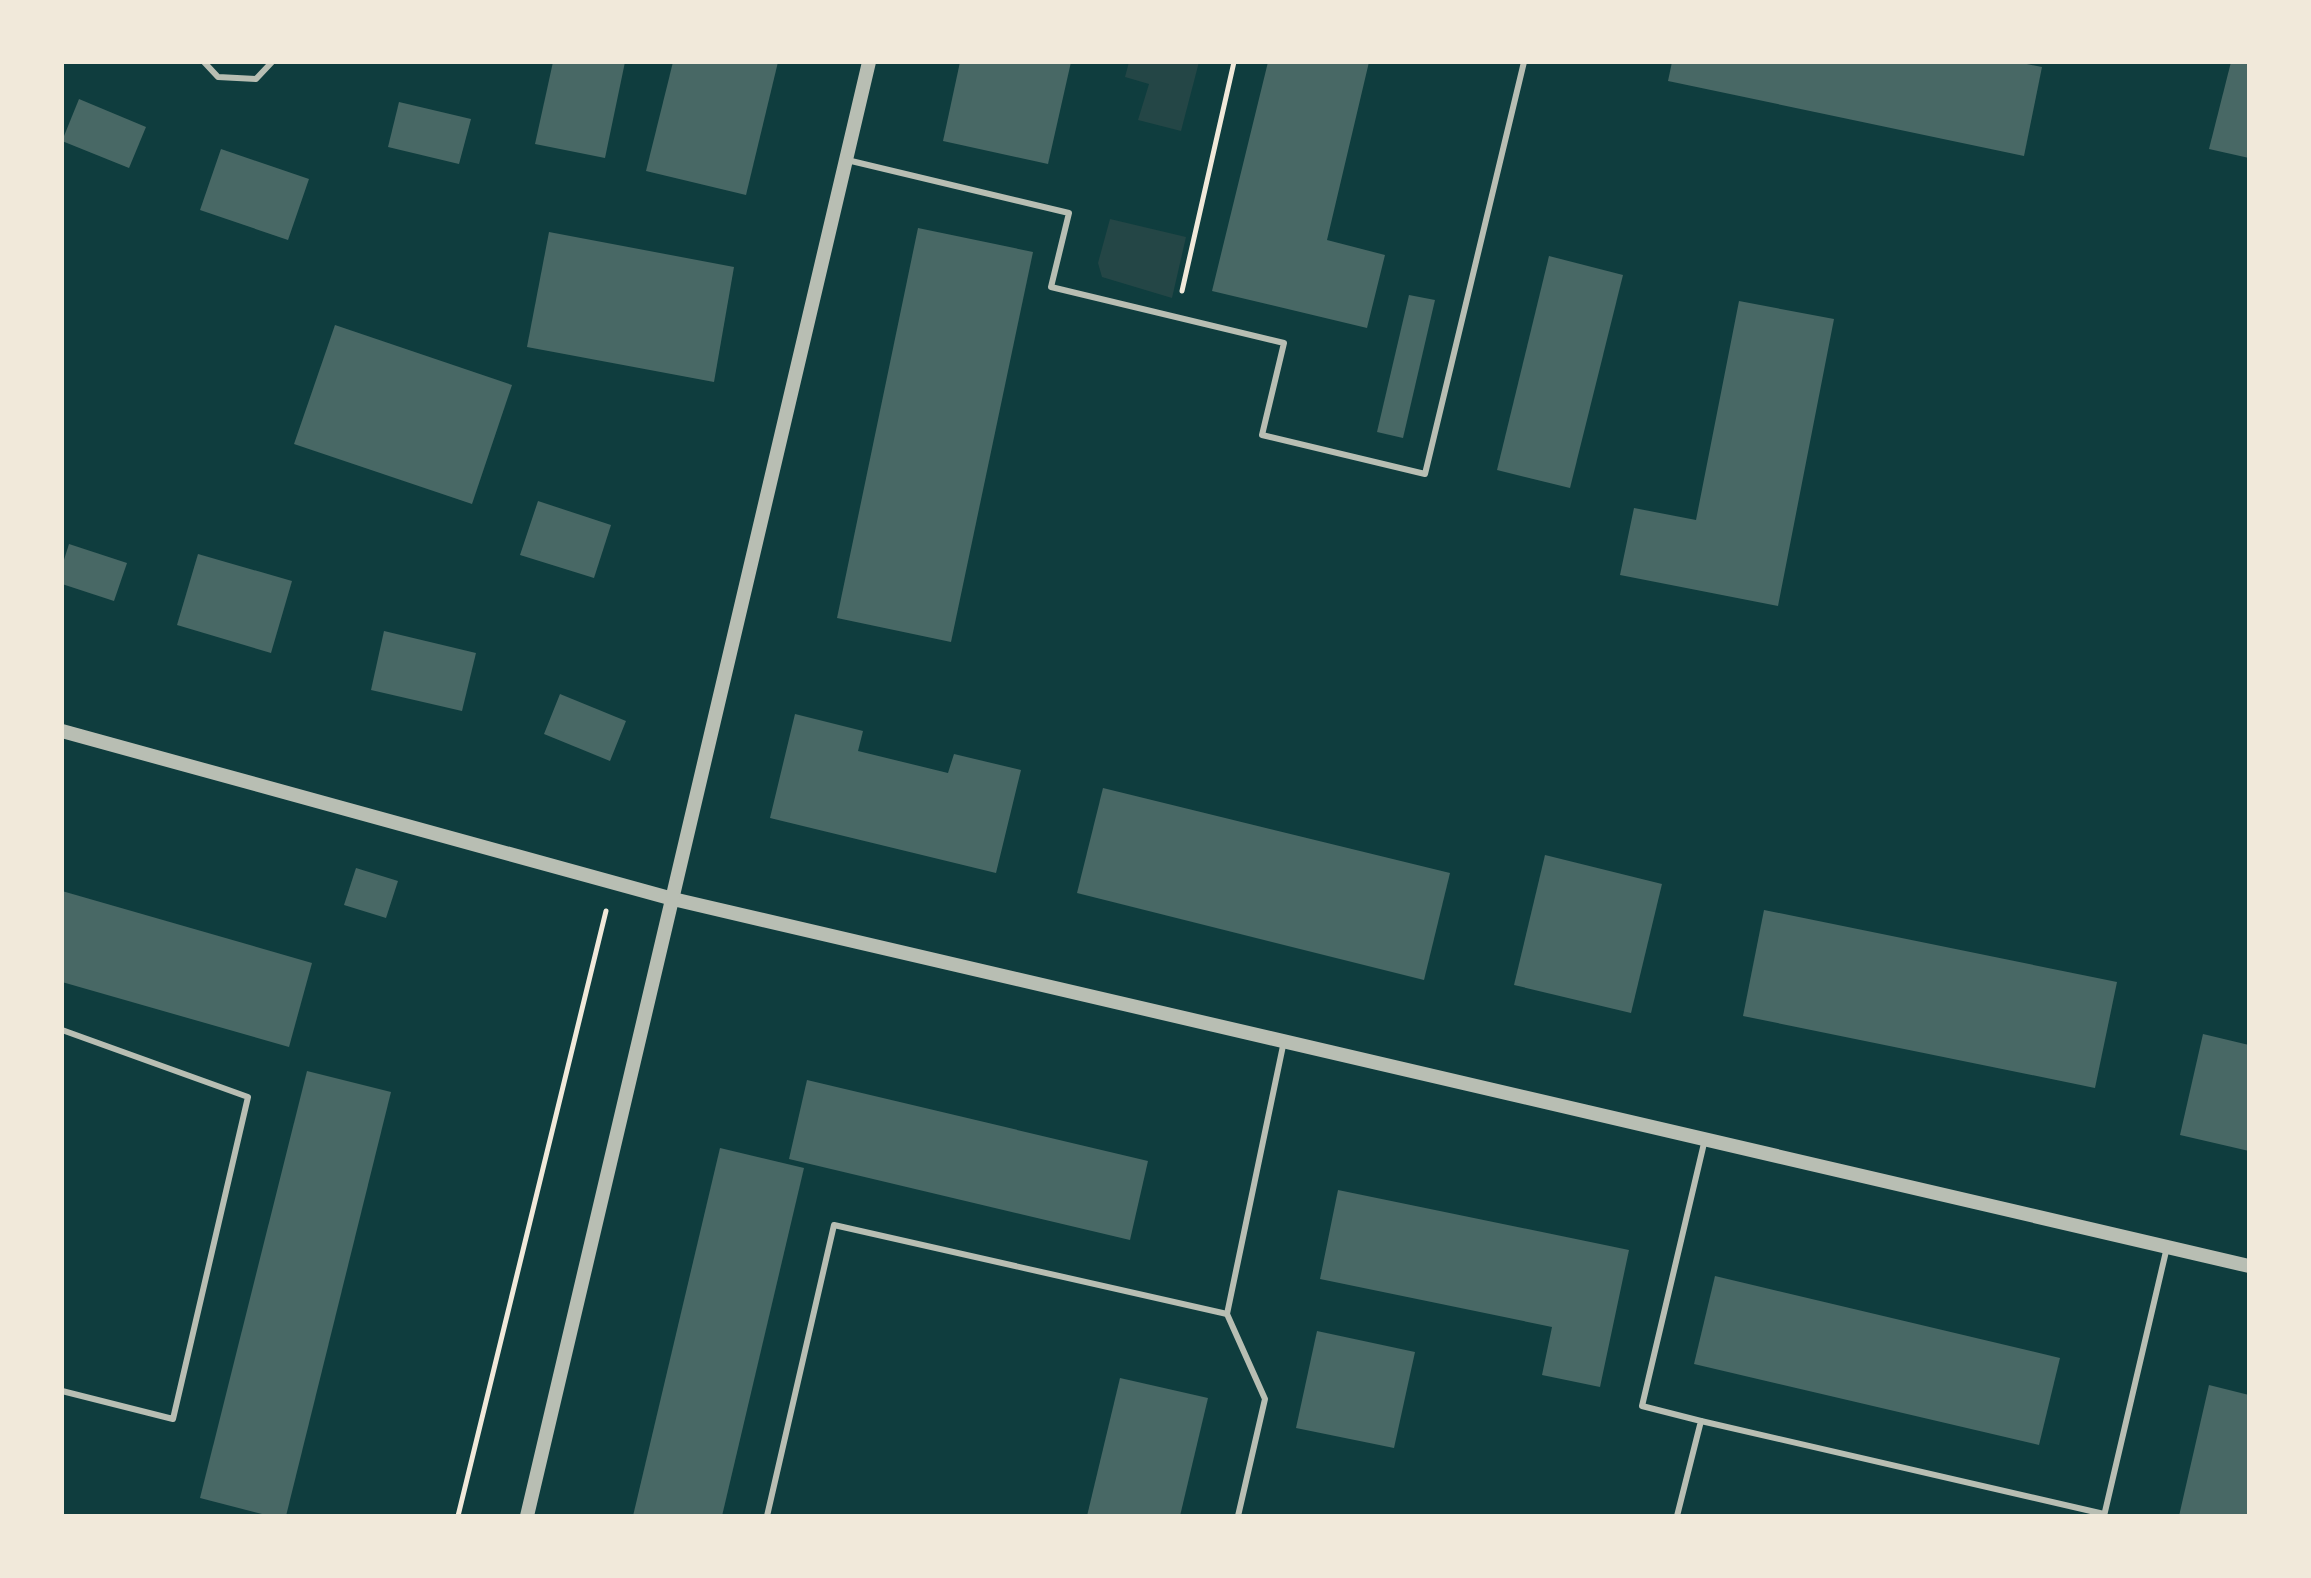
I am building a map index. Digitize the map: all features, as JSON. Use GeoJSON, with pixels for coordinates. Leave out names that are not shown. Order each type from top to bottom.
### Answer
{"type":"FeatureCollection","features":[{"type":"Feature","properties":{"kind":"street"},"geometry":{"type":"LineString","coordinates":[[527,1516],[869,62]]}},
{"type":"Feature","properties":{"kind":"street"},"geometry":{"type":"LineString","coordinates":[[62,731],[673,899],[2249,1266]]}},
{"type":"Feature","properties":{"kind":"lane"},"geometry":{"type":"LineString","coordinates":[[204,62],[218,77],[256,79],[272,62]]}},
{"type":"Feature","properties":{"kind":"lane"},"geometry":{"type":"LineString","coordinates":[[846,159],[1069,213],[1051,287],[1284,343],[1262,435],[1425,474],[1524,62]]}},
{"type":"Feature","properties":{"kind":"lane"},"geometry":{"type":"LineString","coordinates":[[62,1030],[248,1097],[173,1419],[62,1391]]}},
{"type":"Feature","properties":{"kind":"lane"},"geometry":{"type":"LineString","coordinates":[[1238,1516],[1265,1399],[1227,1314],[1284,1041]]}},
{"type":"Feature","properties":{"kind":"lane"},"geometry":{"type":"LineString","coordinates":[[1705,1139],[1642,1406],[2104,1515],[2167,1246]]}},
{"type":"Feature","properties":{"kind":"lane"},"geometry":{"type":"LineString","coordinates":[[767,1516],[834,1225],[1227,1314]]}},
{"type":"Feature","properties":{"kind":"lane"},"geometry":{"type":"LineString","coordinates":[[1677,1516],[1701,1421]]}},
{"type":"Feature","properties":{"kind":"path"},"geometry":{"type":"LineString","coordinates":[[1176,317],[1234,62]]}},
{"type":"Feature","properties":{"kind":"path"},"geometry":{"type":"LineString","coordinates":[[458,1516],[613,882]]}},
{"type":"Feature","properties":{"kind":"shaded area"},"geometry":{"type":"Polygon","coordinates":[[[1129,62],[1199,62],[1181,131],[1138,120],[1149,84],[1125,77],[1129,62]]]}},
{"type":"Feature","properties":{"kind":"shaded area"},"geometry":{"type":"Polygon","coordinates":[[[1110,219],[1186,237],[1172,298],[1102,277],[1098,263],[1110,219]]]}},
{"type":"Feature","properties":{"kind":"building"},"geometry":{"type":"Polygon","coordinates":[[[553,62],[625,62],[605,158],[535,144],[553,62]]]}},
{"type":"Feature","properties":{"kind":"building"},"geometry":{"type":"Polygon","coordinates":[[[673,62],[778,62],[746,195],[646,171],[673,62]]]}},
{"type":"Feature","properties":{"kind":"building"},"geometry":{"type":"Polygon","coordinates":[[[960,62],[1071,62],[1048,164],[943,141],[960,62]]]}},
{"type":"Feature","properties":{"kind":"building"},"geometry":{"type":"Polygon","coordinates":[[[1268,62],[1369,62],[1327,240],[1385,255],[1367,328],[1212,291],[1268,62]]]}},
{"type":"Feature","properties":{"kind":"building"},"geometry":{"type":"Polygon","coordinates":[[[1672,62],[2017,62],[2042,67],[2024,156],[1668,81],[1672,62]]]}},
{"type":"Feature","properties":{"kind":"building"},"geometry":{"type":"Polygon","coordinates":[[[2231,62],[2249,62],[2249,158],[2209,149],[2231,62]]]}},
{"type":"Feature","properties":{"kind":"building"},"geometry":{"type":"Polygon","coordinates":[[[79,99],[146,127],[129,168],[62,141],[79,99]]]}},
{"type":"Feature","properties":{"kind":"building"},"geometry":{"type":"Polygon","coordinates":[[[399,102],[471,119],[459,164],[388,147],[399,102]]]}},
{"type":"Feature","properties":{"kind":"building"},"geometry":{"type":"Polygon","coordinates":[[[221,149],[309,179],[288,240],[200,210],[221,149]]]}},
{"type":"Feature","properties":{"kind":"building"},"geometry":{"type":"Polygon","coordinates":[[[918,228],[1033,252],[951,642],[837,618],[918,228]]]}},
{"type":"Feature","properties":{"kind":"building"},"geometry":{"type":"Polygon","coordinates":[[[549,232],[734,267],[714,382],[527,347],[549,232]]]}},
{"type":"Feature","properties":{"kind":"building"},"geometry":{"type":"Polygon","coordinates":[[[1549,256],[1623,275],[1570,488],[1497,470],[1549,256]]]}},
{"type":"Feature","properties":{"kind":"building"},"geometry":{"type":"Polygon","coordinates":[[[1409,295],[1435,300],[1403,438],[1377,432],[1409,295]]]}},
{"type":"Feature","properties":{"kind":"building"},"geometry":{"type":"Polygon","coordinates":[[[1739,301],[1834,319],[1778,606],[1620,575],[1634,508],[1696,520],[1739,301]]]}},
{"type":"Feature","properties":{"kind":"building"},"geometry":{"type":"Polygon","coordinates":[[[335,325],[512,385],[472,504],[294,444],[335,325]]]}},
{"type":"Feature","properties":{"kind":"building"},"geometry":{"type":"Polygon","coordinates":[[[538,501],[611,525],[594,578],[520,555],[538,501]]]}},
{"type":"Feature","properties":{"kind":"building"},"geometry":{"type":"Polygon","coordinates":[[[69,544],[127,563],[114,601],[62,584],[62,566],[69,544]]]}},
{"type":"Feature","properties":{"kind":"building"},"geometry":{"type":"Polygon","coordinates":[[[198,554],[292,581],[271,653],[177,625],[198,554]]]}},
{"type":"Feature","properties":{"kind":"building"},"geometry":{"type":"Polygon","coordinates":[[[384,631],[476,653],[462,711],[371,690],[384,631]]]}},
{"type":"Feature","properties":{"kind":"building"},"geometry":{"type":"Polygon","coordinates":[[[560,694],[626,721],[610,761],[544,734],[560,694]]]}},
{"type":"Feature","properties":{"kind":"building"},"geometry":{"type":"Polygon","coordinates":[[[795,714],[863,731],[858,751],[948,773],[954,754],[1021,770],[996,873],[770,818],[795,714]]]}},
{"type":"Feature","properties":{"kind":"building"},"geometry":{"type":"Polygon","coordinates":[[[1103,788],[1450,873],[1424,980],[1077,893],[1103,788]]]}},
{"type":"Feature","properties":{"kind":"building"},"geometry":{"type":"Polygon","coordinates":[[[1545,855],[1662,884],[1631,1013],[1514,985],[1545,855]]]}},
{"type":"Feature","properties":{"kind":"building"},"geometry":{"type":"Polygon","coordinates":[[[356,868],[398,881],[386,918],[344,905],[356,868]]]}},
{"type":"Feature","properties":{"kind":"building"},"geometry":{"type":"Polygon","coordinates":[[[62,891],[312,963],[289,1047],[62,982],[62,891]]]}},
{"type":"Feature","properties":{"kind":"building"},"geometry":{"type":"Polygon","coordinates":[[[1764,910],[2117,982],[2095,1088],[1743,1016],[1764,910]]]}},
{"type":"Feature","properties":{"kind":"building"},"geometry":{"type":"Polygon","coordinates":[[[2203,1034],[2249,1045],[2249,1151],[2180,1135],[2203,1034]]]}},
{"type":"Feature","properties":{"kind":"building"},"geometry":{"type":"Polygon","coordinates":[[[307,1071],[391,1092],[286,1516],[270,1516],[200,1498],[307,1071]]]}},
{"type":"Feature","properties":{"kind":"building"},"geometry":{"type":"Polygon","coordinates":[[[807,1080],[1148,1161],[1130,1240],[789,1159],[807,1080]]]}},
{"type":"Feature","properties":{"kind":"building"},"geometry":{"type":"Polygon","coordinates":[[[720,1148],[804,1168],[722,1516],[633,1516],[720,1148]]]}},
{"type":"Feature","properties":{"kind":"building"},"geometry":{"type":"Polygon","coordinates":[[[1338,1190],[1629,1250],[1600,1387],[1542,1375],[1552,1327],[1320,1279],[1338,1190]]]}},
{"type":"Feature","properties":{"kind":"building"},"geometry":{"type":"Polygon","coordinates":[[[1715,1276],[2060,1358],[2039,1445],[1694,1364],[1715,1276]]]}},
{"type":"Feature","properties":{"kind":"building"},"geometry":{"type":"Polygon","coordinates":[[[1317,1331],[1415,1352],[1394,1448],[1296,1428],[1317,1331]]]}},
{"type":"Feature","properties":{"kind":"building"},"geometry":{"type":"Polygon","coordinates":[[[1120,1378],[1208,1398],[1180,1516],[1087,1516],[1120,1378]]]}},
{"type":"Feature","properties":{"kind":"building"},"geometry":{"type":"Polygon","coordinates":[[[2209,1385],[2249,1395],[2249,1516],[2179,1516],[2209,1385]]]}}]}
